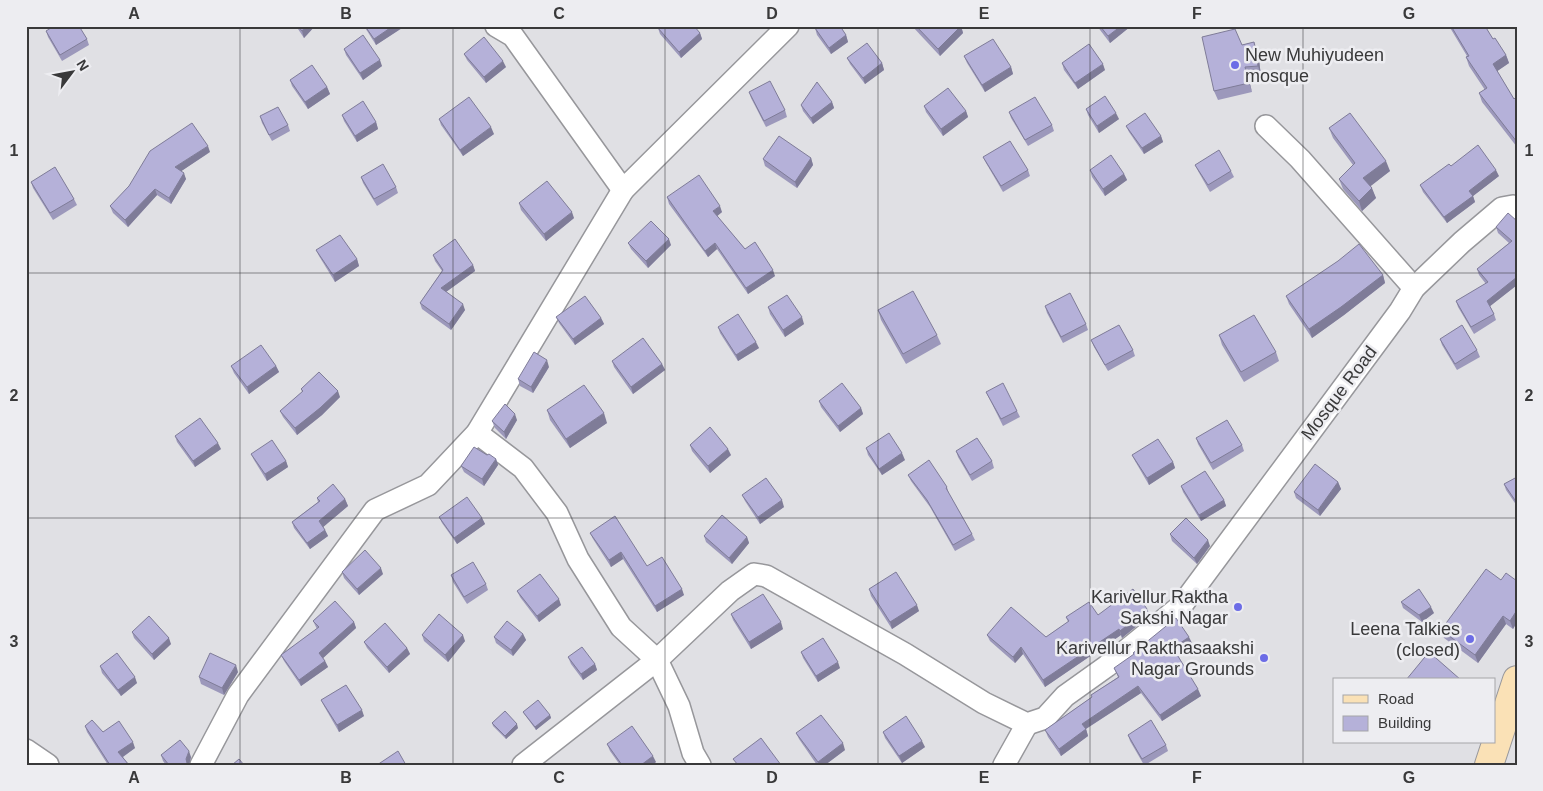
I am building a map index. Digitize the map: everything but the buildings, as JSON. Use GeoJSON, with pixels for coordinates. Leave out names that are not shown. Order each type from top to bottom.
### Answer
{"type":"FeatureCollection","features":[{"type":"Feature","properties":{"kind":"street"},"geometry":{"type":"LineString","coordinates":[[496,26],[513,36],[623,190]]}},
{"type":"Feature","properties":{"kind":"street"},"geometry":{"type":"LineString","coordinates":[[202,765],[238,695],[375,510],[428,485],[477,433],[623,190],[788,26]]}},
{"type":"Feature","properties":{"kind":"street"},"geometry":{"type":"LineString","coordinates":[[1266,126],[1300,159],[1414,288]]}},
{"type":"Feature","properties":{"kind":"street","name":"Mosque Road"},"geometry":{"type":"LineString","coordinates":[[1027,724],[1045,718],[1065,696],[1107,666],[1182,605],[1400,311],[1414,288],[1462,242],[1502,208],[1513,206],[1517,209]]}},
{"type":"Feature","properties":{"kind":"street"},"geometry":{"type":"LineString","coordinates":[[477,433],[523,468],[557,513],[578,559],[621,628],[657,660],[679,706],[693,752],[700,765]]}},
{"type":"Feature","properties":{"kind":"street"},"geometry":{"type":"LineString","coordinates":[[523,765],[657,660],[730,591],[754,574],[766,576],[906,654],[984,702],[1027,724],[1004,765]]}},
{"type":"Feature","properties":{"kind":"street"},"geometry":{"type":"LineString","coordinates":[[1496,744],[1517,680]]}},
{"type":"Feature","properties":{"kind":"street"},"geometry":{"type":"LineString","coordinates":[[1489,765],[1496,744]]}},
{"type":"Feature","properties":{"kind":"street"},"geometry":{"type":"LineString","coordinates":[[26,750],[48,765]]}},
{"type":"Feature","properties":{"kind":"place","name":"New Muhiyudeen mosque"},"geometry":{"type":"Point","coordinates":[1235,65]}},
{"type":"Feature","properties":{"kind":"place","name":"Karivellur Raktha Sakshi Nagar"},"geometry":{"type":"Point","coordinates":[1238,607]}},
{"type":"Feature","properties":{"kind":"place","name":"Leena Talkies (closed)"},"geometry":{"type":"Point","coordinates":[1470,639]}},
{"type":"Feature","properties":{"kind":"place","name":"Karivellur Rakthasaakshi Nagar Grounds"},"geometry":{"type":"Point","coordinates":[1264,658]}}]}
